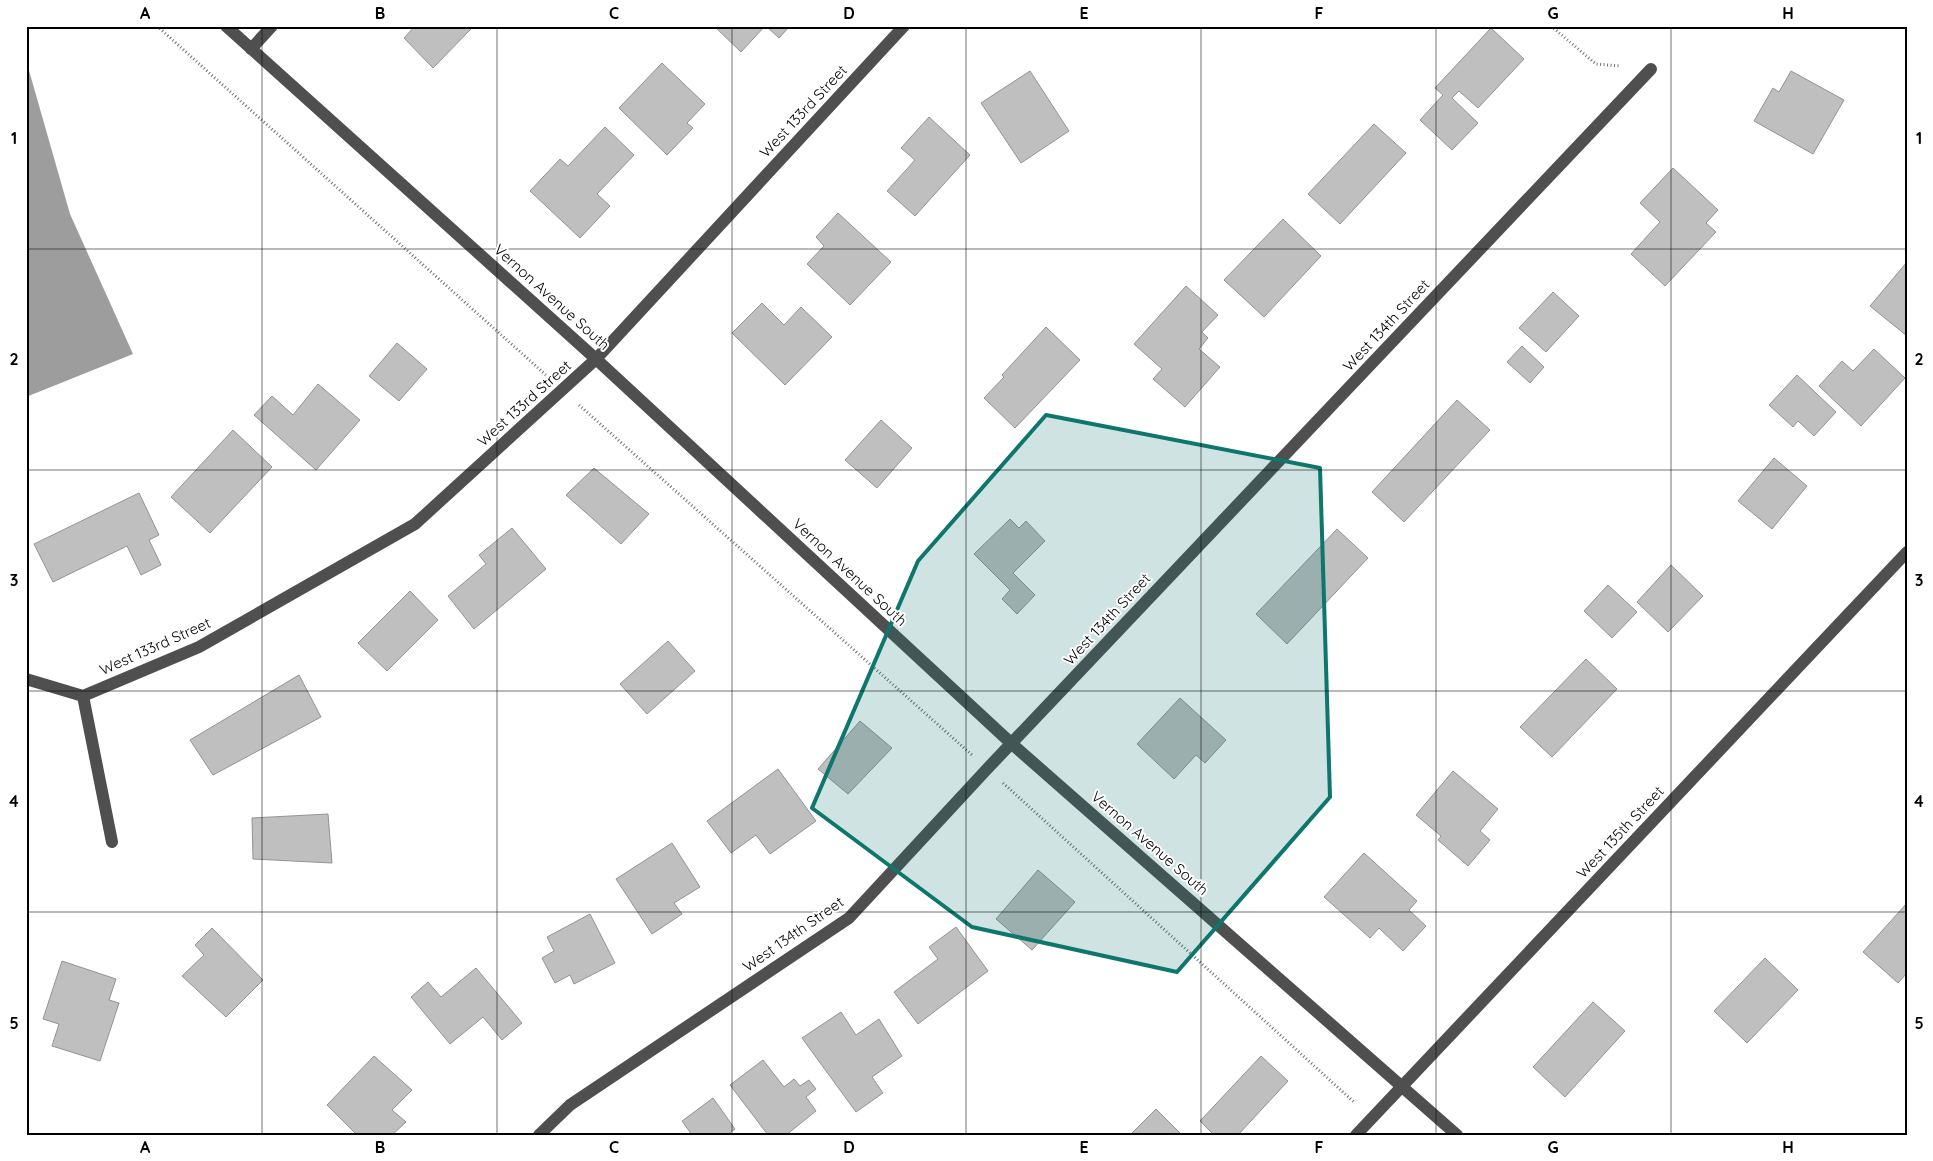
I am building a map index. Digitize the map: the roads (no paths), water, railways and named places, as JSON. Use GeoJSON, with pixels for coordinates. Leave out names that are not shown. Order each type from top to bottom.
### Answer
{"type":"FeatureCollection","features":[{"type":"Feature","properties":{"kind":"street","name":"Vernon Avenue South"},"geometry":{"type":"LineString","coordinates":[[226,26],[596,359],[1012,744],[1457,1135]]}},
{"type":"Feature","properties":{"kind":"street"},"geometry":{"type":"LineString","coordinates":[[251,49],[272,26]]}},
{"type":"Feature","properties":{"kind":"street","name":"West 133rd Street"},"geometry":{"type":"LineString","coordinates":[[83,696],[199,647],[415,524],[596,359],[904,26]]}},
{"type":"Feature","properties":{"kind":"street","name":"West 134th Street"},"geometry":{"type":"LineString","coordinates":[[539,1135],[570,1105],[849,918],[987,769],[1651,69]]}},
{"type":"Feature","properties":{"kind":"street","name":"West 135th Street"},"geometry":{"type":"LineString","coordinates":[[1356,1135],[1907,552]]}},
{"type":"Feature","properties":{"kind":"street"},"geometry":{"type":"LineString","coordinates":[[26,679],[83,696],[112,842]]}}]}
